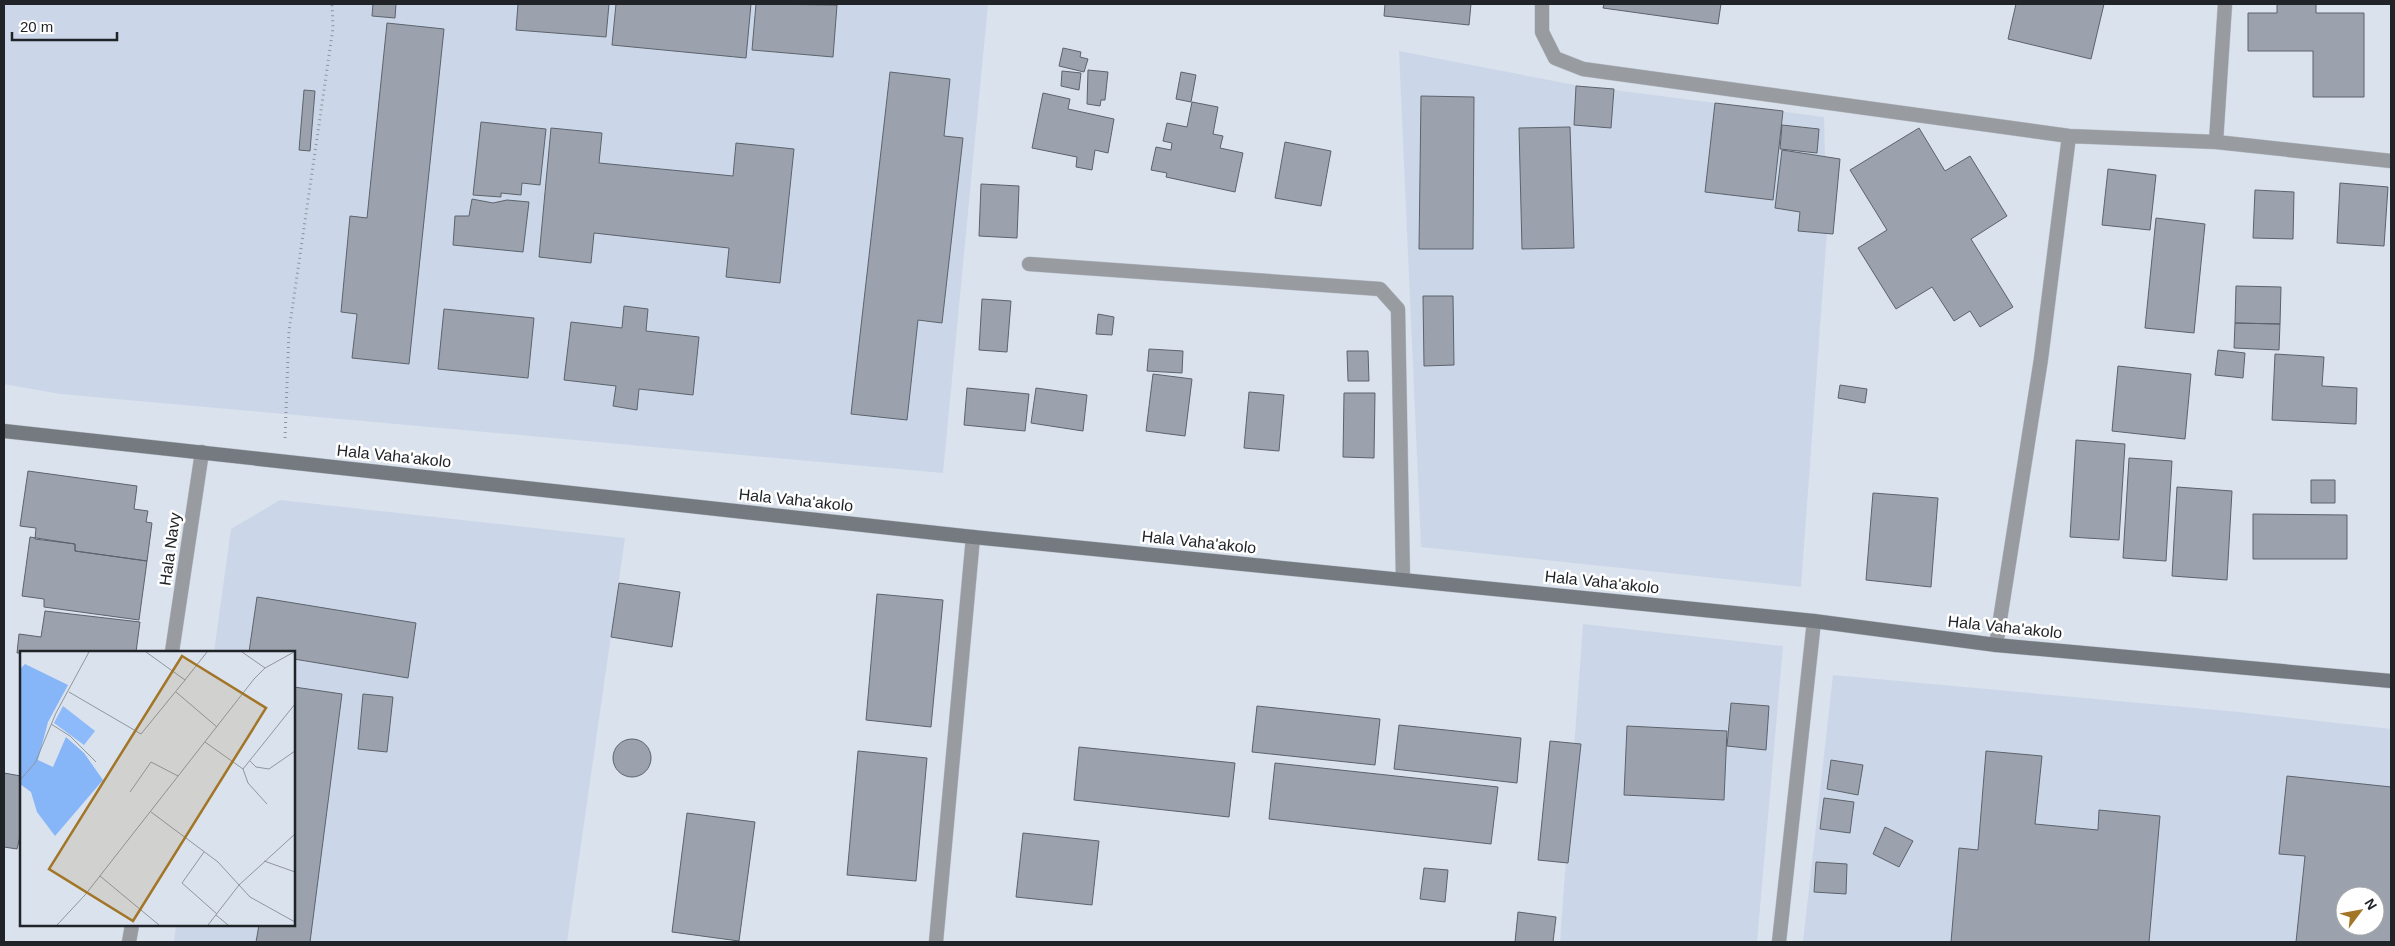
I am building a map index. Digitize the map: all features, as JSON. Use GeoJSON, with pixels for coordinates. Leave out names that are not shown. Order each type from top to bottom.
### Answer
{"type":"FeatureCollection","features":[{"type":"Feature","properties":{"kind":"main road","name":"Hala Vaha'akolo"},"geometry":{"type":"LineString","coordinates":[[4,431],[973,537],[1814,621],[1996,646],[2391,681]]}},
{"type":"Feature","properties":{"kind":"street"},"geometry":{"type":"LineString","coordinates":[[1542,4],[1542,32],[1556,58],[1584,69],[2069,136],[2216,142],[2391,161]]}},
{"type":"Feature","properties":{"kind":"street"},"geometry":{"type":"LineString","coordinates":[[2216,142],[2225,4]]}},
{"type":"Feature","properties":{"kind":"street"},"geometry":{"type":"LineString","coordinates":[[1996,646],[2042,358],[2069,136]]}},
{"type":"Feature","properties":{"kind":"street"},"geometry":{"type":"LineString","coordinates":[[1029,264],[1380,289],[1398,309],[1402,580]]}},
{"type":"Feature","properties":{"kind":"street","name":"Hala Navy"},"geometry":{"type":"LineString","coordinates":[[172,651],[202,452]]}},
{"type":"Feature","properties":{"kind":"street"},"geometry":{"type":"LineString","coordinates":[[936,942],[973,537]]}},
{"type":"Feature","properties":{"kind":"street"},"geometry":{"type":"LineString","coordinates":[[1779,942],[1814,621]]}},
{"type":"Feature","properties":{"kind":"street"},"geometry":{"type":"LineString","coordinates":[[129,942],[132,926]]}},
{"type":"Feature","properties":{"kind":"path"},"geometry":{"type":"LineString","coordinates":[[285,461],[289,331],[333,28],[332,4]]}},
{"type":"Feature","properties":{"kind":"shaded area"},"geometry":{"type":"Polygon","coordinates":[[[4,4],[988,4],[943,473],[60,394],[4,384],[4,4]]]}},
{"type":"Feature","properties":{"kind":"shaded area"},"geometry":{"type":"Polygon","coordinates":[[[1399,51],[1575,85],[1824,117],[1827,232],[1801,587],[1421,547],[1399,51]]]}},
{"type":"Feature","properties":{"kind":"shaded area"},"geometry":{"type":"Polygon","coordinates":[[[280,500],[625,538],[567,942],[174,942],[176,926],[295,926],[295,651],[214,651],[231,529],[280,500]]]}},
{"type":"Feature","properties":{"kind":"shaded area"},"geometry":{"type":"Polygon","coordinates":[[[1583,624],[1783,646],[1757,942],[1560,942],[1583,624]]]}},
{"type":"Feature","properties":{"kind":"shaded area"},"geometry":{"type":"Polygon","coordinates":[[[1833,675],[2239,712],[2391,729],[2391,942],[1803,942],[1833,675]]]}},
{"type":"Feature","properties":{"kind":"building"},"geometry":{"type":"Polygon","coordinates":[[[373,4],[396,4],[395,18],[372,16],[373,4]]]}},
{"type":"Feature","properties":{"kind":"building"},"geometry":{"type":"Polygon","coordinates":[[[518,4],[609,4],[606,37],[516,30],[518,4]]]}},
{"type":"Feature","properties":{"kind":"building"},"geometry":{"type":"Polygon","coordinates":[[[616,4],[751,4],[746,58],[612,45],[616,4]]]}},
{"type":"Feature","properties":{"kind":"building"},"geometry":{"type":"Polygon","coordinates":[[[756,4],[837,5],[833,57],[752,50],[756,4]]]}},
{"type":"Feature","properties":{"kind":"building"},"geometry":{"type":"Polygon","coordinates":[[[1385,4],[1471,4],[1469,25],[1384,16],[1385,4]]]}},
{"type":"Feature","properties":{"kind":"building"},"geometry":{"type":"Polygon","coordinates":[[[1604,4],[1721,4],[1718,24],[1603,8],[1604,4]]]}},
{"type":"Feature","properties":{"kind":"building"},"geometry":{"type":"Polygon","coordinates":[[[2016,4],[2104,4],[2091,59],[2008,39],[2016,4]]]}},
{"type":"Feature","properties":{"kind":"building"},"geometry":{"type":"Polygon","coordinates":[[[2277,4],[2316,4],[2316,13],[2364,13],[2364,97],[2313,97],[2313,51],[2248,51],[2248,13],[2277,13],[2277,4]]]}},
{"type":"Feature","properties":{"kind":"building"},"geometry":{"type":"Polygon","coordinates":[[[387,23],[444,29],[409,364],[352,358],[357,314],[341,312],[350,216],[367,218],[387,23]]]}},
{"type":"Feature","properties":{"kind":"building"},"geometry":{"type":"Polygon","coordinates":[[[1063,48],[1081,52],[1080,57],[1088,59],[1084,72],[1059,66],[1063,48]]]}},
{"type":"Feature","properties":{"kind":"building"},"geometry":{"type":"Polygon","coordinates":[[[1088,70],[1108,72],[1105,100],[1101,100],[1100,106],[1087,104],[1088,70]]]}},
{"type":"Feature","properties":{"kind":"building"},"geometry":{"type":"Polygon","coordinates":[[[1062,71],[1081,73],[1079,90],[1061,86],[1062,71]]]}},
{"type":"Feature","properties":{"kind":"building"},"geometry":{"type":"Polygon","coordinates":[[[890,72],[950,79],[944,136],[963,138],[942,323],[918,320],[907,420],[851,414],[890,72]]]}},
{"type":"Feature","properties":{"kind":"building"},"geometry":{"type":"Polygon","coordinates":[[[1181,72],[1196,75],[1191,102],[1176,99],[1181,72]]]}},
{"type":"Feature","properties":{"kind":"building"},"geometry":{"type":"Polygon","coordinates":[[[1576,86],[1614,89],[1611,128],[1574,125],[1576,86]]]}},
{"type":"Feature","properties":{"kind":"building"},"geometry":{"type":"Polygon","coordinates":[[[304,90],[315,91],[310,151],[299,150],[304,90]]]}},
{"type":"Feature","properties":{"kind":"building"},"geometry":{"type":"Polygon","coordinates":[[[1043,93],[1070,99],[1068,109],[1114,119],[1108,153],[1095,150],[1092,170],[1076,167],[1077,157],[1032,148],[1043,93]]]}},
{"type":"Feature","properties":{"kind":"building"},"geometry":{"type":"Polygon","coordinates":[[[1421,96],[1474,97],[1473,249],[1419,249],[1421,96]]]}},
{"type":"Feature","properties":{"kind":"building"},"geometry":{"type":"Polygon","coordinates":[[[1192,102],[1218,107],[1213,134],[1223,136],[1220,148],[1243,153],[1235,192],[1166,177],[1167,173],[1151,170],[1156,147],[1171,150],[1172,143],[1163,141],[1167,123],[1187,127],[1192,102]]]}},
{"type":"Feature","properties":{"kind":"building"},"geometry":{"type":"Polygon","coordinates":[[[1715,103],[1783,111],[1773,200],[1705,192],[1715,103]]]}},
{"type":"Feature","properties":{"kind":"building"},"geometry":{"type":"Polygon","coordinates":[[[481,122],[546,129],[540,185],[522,183],[521,195],[501,193],[501,197],[473,195],[481,122]]]}},
{"type":"Feature","properties":{"kind":"building"},"geometry":{"type":"Polygon","coordinates":[[[1782,125],[1819,129],[1817,153],[1780,149],[1782,125]]]}},
{"type":"Feature","properties":{"kind":"building"},"geometry":{"type":"Polygon","coordinates":[[[1570,127],[1574,248],[1522,249],[1519,128],[1570,127]]]}},
{"type":"Feature","properties":{"kind":"building"},"geometry":{"type":"Polygon","coordinates":[[[551,128],[602,133],[599,163],[733,176],[736,143],[794,149],[780,283],[726,277],[729,248],[594,233],[591,263],[539,257],[551,128]]]}},
{"type":"Feature","properties":{"kind":"building"},"geometry":{"type":"Polygon","coordinates":[[[1919,128],[1945,171],[1970,156],[2007,216],[1971,239],[2013,307],[1980,327],[1970,311],[1954,321],[1932,287],[1896,309],[1858,248],[1887,230],[1850,170],[1919,128]]]}},
{"type":"Feature","properties":{"kind":"building"},"geometry":{"type":"Polygon","coordinates":[[[1285,142],[1331,151],[1321,206],[1275,198],[1285,142]]]}},
{"type":"Feature","properties":{"kind":"building"},"geometry":{"type":"Polygon","coordinates":[[[1782,150],[1840,159],[1833,234],[1798,231],[1800,212],[1775,208],[1782,150]]]}},
{"type":"Feature","properties":{"kind":"building"},"geometry":{"type":"Polygon","coordinates":[[[2108,169],[2156,175],[2150,230],[2102,225],[2108,169]]]}},
{"type":"Feature","properties":{"kind":"building"},"geometry":{"type":"Polygon","coordinates":[[[2340,183],[2388,187],[2384,246],[2337,243],[2340,183]]]}},
{"type":"Feature","properties":{"kind":"building"},"geometry":{"type":"Polygon","coordinates":[[[981,184],[1019,186],[1017,238],[979,236],[981,184]]]}},
{"type":"Feature","properties":{"kind":"building"},"geometry":{"type":"Polygon","coordinates":[[[2255,190],[2294,192],[2293,239],[2253,238],[2255,190]]]}},
{"type":"Feature","properties":{"kind":"building"},"geometry":{"type":"Polygon","coordinates":[[[472,199],[493,203],[507,200],[529,202],[523,252],[453,245],[455,216],[469,216],[472,199]]]}},
{"type":"Feature","properties":{"kind":"building"},"geometry":{"type":"Polygon","coordinates":[[[2156,218],[2205,224],[2194,333],[2145,328],[2156,218]]]}},
{"type":"Feature","properties":{"kind":"building"},"geometry":{"type":"Polygon","coordinates":[[[2236,286],[2281,287],[2280,324],[2235,323],[2236,286]]]}},
{"type":"Feature","properties":{"kind":"building"},"geometry":{"type":"Polygon","coordinates":[[[1423,296],[1453,296],[1454,365],[1424,366],[1423,296]]]}},
{"type":"Feature","properties":{"kind":"building"},"geometry":{"type":"Polygon","coordinates":[[[982,299],[1011,301],[1007,352],[979,350],[982,299]]]}},
{"type":"Feature","properties":{"kind":"building"},"geometry":{"type":"Polygon","coordinates":[[[624,306],[648,309],[646,331],[699,337],[693,395],[639,389],[637,410],[613,406],[616,386],[564,380],[571,322],[622,328],[624,306]]]}},
{"type":"Feature","properties":{"kind":"building"},"geometry":{"type":"Polygon","coordinates":[[[444,309],[534,318],[528,378],[438,369],[444,309]]]}},
{"type":"Feature","properties":{"kind":"building"},"geometry":{"type":"Polygon","coordinates":[[[1098,314],[1114,317],[1112,335],[1096,334],[1098,314]]]}},
{"type":"Feature","properties":{"kind":"building"},"geometry":{"type":"Polygon","coordinates":[[[2235,323],[2280,324],[2279,350],[2234,348],[2235,323]]]}},
{"type":"Feature","properties":{"kind":"building"},"geometry":{"type":"Polygon","coordinates":[[[1149,349],[1183,351],[1182,373],[1147,371],[1149,349]]]}},
{"type":"Feature","properties":{"kind":"building"},"geometry":{"type":"Polygon","coordinates":[[[2218,350],[2245,353],[2243,378],[2215,375],[2218,350]]]}},
{"type":"Feature","properties":{"kind":"building"},"geometry":{"type":"Polygon","coordinates":[[[1347,351],[1368,351],[1369,381],[1348,381],[1347,351]]]}},
{"type":"Feature","properties":{"kind":"building"},"geometry":{"type":"Polygon","coordinates":[[[2275,354],[2324,357],[2322,386],[2357,388],[2356,424],[2272,420],[2275,354]]]}},
{"type":"Feature","properties":{"kind":"building"},"geometry":{"type":"Polygon","coordinates":[[[2118,366],[2191,374],[2185,439],[2112,431],[2118,366]]]}},
{"type":"Feature","properties":{"kind":"building"},"geometry":{"type":"Polygon","coordinates":[[[1153,374],[1192,379],[1185,436],[1146,431],[1153,374]]]}},
{"type":"Feature","properties":{"kind":"building"},"geometry":{"type":"Polygon","coordinates":[[[1840,385],[1867,389],[1865,403],[1838,398],[1840,385]]]}},
{"type":"Feature","properties":{"kind":"building"},"geometry":{"type":"Polygon","coordinates":[[[967,388],[1029,394],[1025,431],[964,425],[967,388]]]}},
{"type":"Feature","properties":{"kind":"building"},"geometry":{"type":"Polygon","coordinates":[[[1036,388],[1087,395],[1083,431],[1031,423],[1036,388]]]}},
{"type":"Feature","properties":{"kind":"building"},"geometry":{"type":"Polygon","coordinates":[[[1249,392],[1284,395],[1279,451],[1244,448],[1249,392]]]}},
{"type":"Feature","properties":{"kind":"building"},"geometry":{"type":"Polygon","coordinates":[[[1344,393],[1375,393],[1374,458],[1343,457],[1344,393]]]}},
{"type":"Feature","properties":{"kind":"building"},"geometry":{"type":"Polygon","coordinates":[[[2076,440],[2125,444],[2119,540],[2070,537],[2076,440]]]}},
{"type":"Feature","properties":{"kind":"building"},"geometry":{"type":"Polygon","coordinates":[[[2129,458],[2172,461],[2166,561],[2123,558],[2129,458]]]}},
{"type":"Feature","properties":{"kind":"building"},"geometry":{"type":"Polygon","coordinates":[[[28,471],[137,486],[134,509],[148,511],[146,522],[152,523],[147,561],[75,551],[75,544],[35,539],[36,528],[20,526],[28,471]]]}},
{"type":"Feature","properties":{"kind":"building"},"geometry":{"type":"Polygon","coordinates":[[[2311,480],[2335,480],[2335,503],[2311,503],[2311,480]]]}},
{"type":"Feature","properties":{"kind":"building"},"geometry":{"type":"Polygon","coordinates":[[[2177,487],[2232,491],[2227,580],[2172,576],[2177,487]]]}},
{"type":"Feature","properties":{"kind":"building"},"geometry":{"type":"Polygon","coordinates":[[[1873,493],[1938,498],[1931,587],[1866,580],[1873,493]]]}},
{"type":"Feature","properties":{"kind":"building"},"geometry":{"type":"Polygon","coordinates":[[[2253,514],[2347,515],[2347,559],[2253,559],[2253,514]]]}},
{"type":"Feature","properties":{"kind":"building"},"geometry":{"type":"Polygon","coordinates":[[[30,537],[75,544],[75,551],[147,561],[139,620],[44,607],[44,599],[22,596],[30,537]]]}},
{"type":"Feature","properties":{"kind":"building"},"geometry":{"type":"Polygon","coordinates":[[[619,583],[680,592],[672,647],[611,637],[619,583]]]}},
{"type":"Feature","properties":{"kind":"building"},"geometry":{"type":"Polygon","coordinates":[[[877,594],[943,600],[931,727],[866,720],[877,594]]]}},
{"type":"Feature","properties":{"kind":"building"},"geometry":{"type":"Polygon","coordinates":[[[257,597],[416,623],[408,678],[295,659],[295,651],[249,651],[257,597]]]}},
{"type":"Feature","properties":{"kind":"building"},"geometry":{"type":"Polygon","coordinates":[[[45,611],[140,622],[136,651],[20,651],[20,653],[17,653],[19,634],[41,637],[45,611]]]}},
{"type":"Feature","properties":{"kind":"building"},"geometry":{"type":"Polygon","coordinates":[[[295,687],[342,694],[310,942],[256,942],[259,926],[295,926],[295,687]]]}},
{"type":"Feature","properties":{"kind":"building"},"geometry":{"type":"Polygon","coordinates":[[[363,694],[393,697],[387,752],[358,749],[363,694]]]}},
{"type":"Feature","properties":{"kind":"building"},"geometry":{"type":"Polygon","coordinates":[[[1731,703],[1769,706],[1766,750],[1727,746],[1731,703]]]}},
{"type":"Feature","properties":{"kind":"building"},"geometry":{"type":"Polygon","coordinates":[[[1257,706],[1380,719],[1375,765],[1252,752],[1257,706]]]}},
{"type":"Feature","properties":{"kind":"building"},"geometry":{"type":"Polygon","coordinates":[[[1399,725],[1521,738],[1517,783],[1394,769],[1399,725]]]}},
{"type":"Feature","properties":{"kind":"building"},"geometry":{"type":"Polygon","coordinates":[[[1627,726],[1727,731],[1724,800],[1624,795],[1627,726]]]}},
{"type":"Feature","properties":{"kind":"building"},"geometry":{"type":"Polygon","coordinates":[[[632,739],[639,740],[645,745],[650,751],[650,765],[645,771],[639,776],[632,777],[625,776],[619,771],[614,765],[613,758],[614,751],[619,745],[625,740],[632,739]]]}},
{"type":"Feature","properties":{"kind":"building"},"geometry":{"type":"Polygon","coordinates":[[[1550,741],[1581,744],[1568,863],[1538,860],[1550,741]]]}},
{"type":"Feature","properties":{"kind":"building"},"geometry":{"type":"Polygon","coordinates":[[[1079,747],[1235,763],[1229,817],[1074,800],[1079,747]]]}},
{"type":"Feature","properties":{"kind":"building"},"geometry":{"type":"Polygon","coordinates":[[[858,751],[927,758],[916,881],[847,875],[858,751]]]}},
{"type":"Feature","properties":{"kind":"building"},"geometry":{"type":"Polygon","coordinates":[[[1986,751],[2042,756],[2035,824],[2098,830],[2099,810],[2160,816],[2149,942],[1951,942],[1959,848],[1978,850],[1986,751]]]}},
{"type":"Feature","properties":{"kind":"building"},"geometry":{"type":"Polygon","coordinates":[[[1831,760],[1863,765],[1858,795],[1827,789],[1831,760]]]}},
{"type":"Feature","properties":{"kind":"building"},"geometry":{"type":"Polygon","coordinates":[[[1275,763],[1498,787],[1491,844],[1269,819],[1275,763]]]}},
{"type":"Feature","properties":{"kind":"building"},"geometry":{"type":"Polygon","coordinates":[[[4,773],[20,776],[20,836],[17,849],[4,847],[4,773]]]}},
{"type":"Feature","properties":{"kind":"building"},"geometry":{"type":"Polygon","coordinates":[[[2287,776],[2391,787],[2391,942],[2296,942],[2305,856],[2279,854],[2287,776]]]}},
{"type":"Feature","properties":{"kind":"building"},"geometry":{"type":"Polygon","coordinates":[[[1824,798],[1854,802],[1850,833],[1820,829],[1824,798]]]}},
{"type":"Feature","properties":{"kind":"building"},"geometry":{"type":"Polygon","coordinates":[[[687,813],[755,822],[739,941],[672,932],[687,813]]]}},
{"type":"Feature","properties":{"kind":"building"},"geometry":{"type":"Polygon","coordinates":[[[1885,827],[1913,841],[1899,867],[1873,854],[1885,827]]]}},
{"type":"Feature","properties":{"kind":"building"},"geometry":{"type":"Polygon","coordinates":[[[1023,833],[1099,841],[1092,905],[1016,897],[1023,833]]]}},
{"type":"Feature","properties":{"kind":"building"},"geometry":{"type":"Polygon","coordinates":[[[1816,862],[1847,864],[1846,894],[1814,892],[1816,862]]]}},
{"type":"Feature","properties":{"kind":"building"},"geometry":{"type":"Polygon","coordinates":[[[1424,868],[1448,870],[1445,902],[1420,899],[1424,868]]]}},
{"type":"Feature","properties":{"kind":"building"},"geometry":{"type":"Polygon","coordinates":[[[1518,912],[1556,917],[1553,942],[1515,942],[1518,912]]]}}]}
